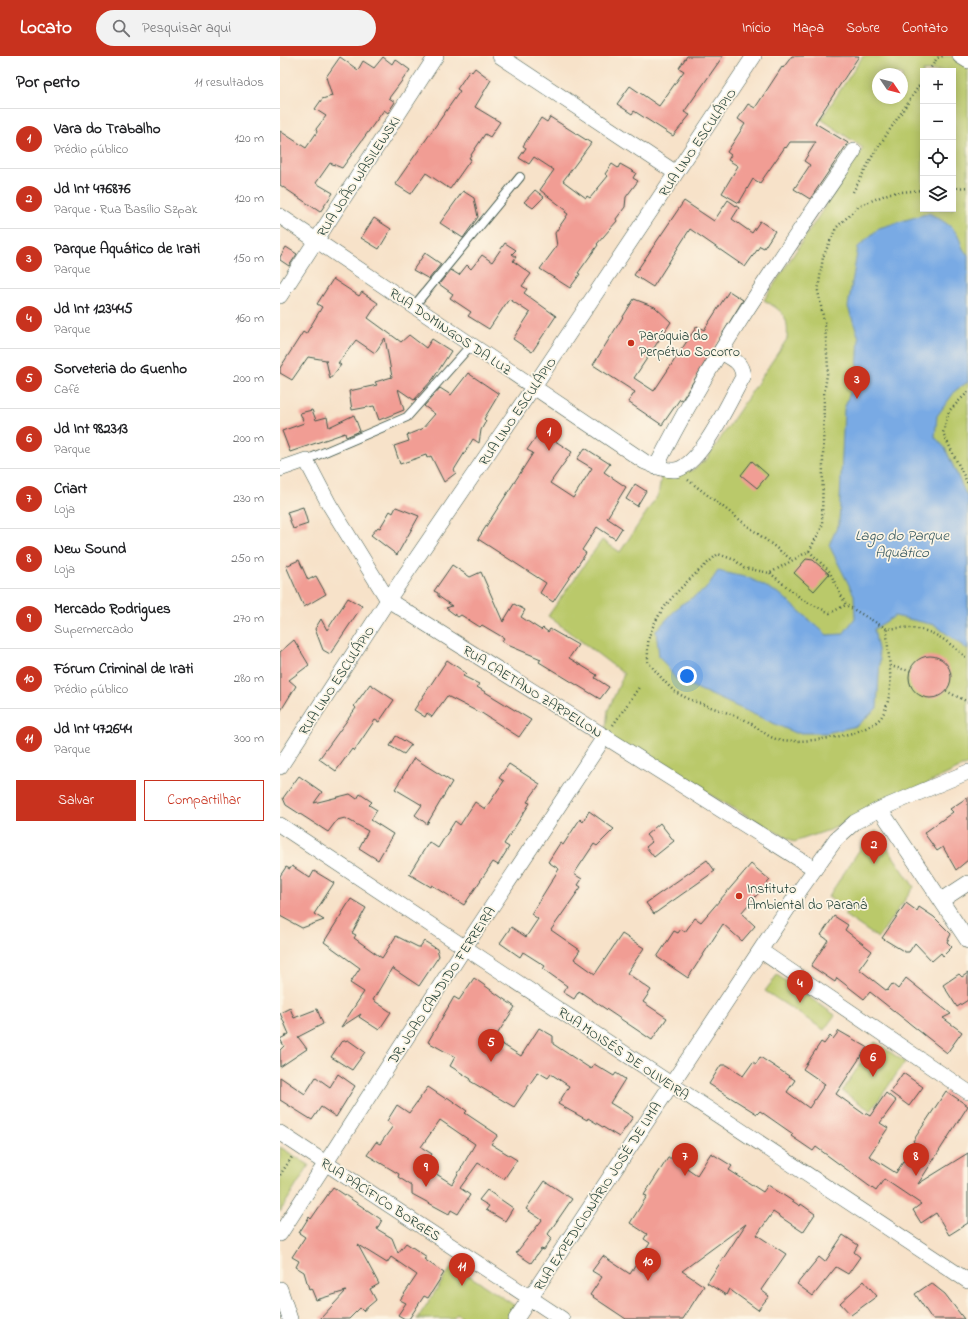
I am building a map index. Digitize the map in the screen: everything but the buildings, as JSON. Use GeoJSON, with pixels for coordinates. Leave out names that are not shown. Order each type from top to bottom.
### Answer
{"type":"FeatureCollection","features":[{"type":"Feature","properties":{"kind":"street","name":"RUA JOÃO WASILEWSKI"},"geometry":{"type":"LineString","coordinates":[[280,296],[436,56]]}},
{"type":"Feature","properties":{"kind":"street"},"geometry":{"type":"LineString","coordinates":[[500,56],[676,173]]}},
{"type":"Feature","properties":{"kind":"street","name":"RUA LINO ESCULÁPIO"},"geometry":{"type":"LineString","coordinates":[[280,767],[388,600],[534,386],[754,56]]}},
{"type":"Feature","properties":{"kind":"street"},"geometry":{"type":"LineString","coordinates":[[960,56],[968,61]]}},
{"type":"Feature","properties":{"kind":"street"},"geometry":{"type":"LineString","coordinates":[[656,466],[676,427],[756,295],[854,151]]}},
{"type":"Feature","properties":{"kind":"street","name":"RUA DOMINGOS DA LUZ"},"geometry":{"type":"LineString","coordinates":[[280,216],[645,462],[656,466],[681,467]]}},
{"type":"Feature","properties":{"kind":"street"},"geometry":{"type":"LineString","coordinates":[[681,467],[702,451],[742,376],[742,368],[738,361],[721,352]]}},
{"type":"Feature","properties":{"kind":"street"},"geometry":{"type":"LineString","coordinates":[[280,469],[306,460]]}},
{"type":"Feature","properties":{"kind":"street","name":"RUA CAETANO ZARPELLON"},"geometry":{"type":"LineString","coordinates":[[306,460],[329,504],[388,600],[815,869]]}},
{"type":"Feature","properties":{"kind":"street","name":"DR. JOAO CANDIDO FERREIRA"},"geometry":{"type":"LineString","coordinates":[[280,1234],[465,947],[604,736]]}},
{"type":"Feature","properties":{"kind":"street","name":"RUA EXPEDICIONÁRIO JOSÉ DE LIMA"},"geometry":{"type":"LineString","coordinates":[[516,1319],[836,839],[855,822],[880,809],[968,772]]}},
{"type":"Feature","properties":{"kind":"street"},"geometry":{"type":"LineString","coordinates":[[880,809],[968,941]]}},
{"type":"Feature","properties":{"kind":"street","name":"RUA MOISÉS DE OLIVEIRA"},"geometry":{"type":"LineString","coordinates":[[280,825],[968,1281]]}},
{"type":"Feature","properties":{"kind":"street"},"geometry":{"type":"LineString","coordinates":[[942,900],[968,883]]}},
{"type":"Feature","properties":{"kind":"street"},"geometry":{"type":"LineString","coordinates":[[761,951],[968,1092]]}},
{"type":"Feature","properties":{"kind":"street","name":"RUA PACÍFICO BORGES"},"geometry":{"type":"LineString","coordinates":[[280,1133],[562,1319]]}},
{"type":"Feature","properties":{"kind":"street"},"geometry":{"type":"LineString","coordinates":[[280,1289],[290,1319]]}},
{"type":"Feature","properties":{"kind":"lane"},"geometry":{"type":"LineString","coordinates":[[414,306],[520,177]]}},
{"type":"Feature","properties":{"kind":"lane"},"geometry":{"type":"LineString","coordinates":[[306,460],[407,417],[471,345]]}},
{"type":"Feature","properties":{"kind":"path"},"geometry":{"type":"LineString","coordinates":[[931,68],[938,58],[943,56]]}},
{"type":"Feature","properties":{"kind":"path"},"geometry":{"type":"LineString","coordinates":[[853,192],[874,155],[920,85]]}},
{"type":"Feature","properties":{"kind":"path"},"geometry":{"type":"LineString","coordinates":[[956,188],[968,187]]}},
{"type":"Feature","properties":{"kind":"path"},"geometry":{"type":"LineString","coordinates":[[770,573],[809,550],[822,527],[824,394],[828,368],[825,326],[818,291],[823,258],[836,228],[859,206],[890,193],[920,190]]}},
{"type":"Feature","properties":{"kind":"path"},"geometry":{"type":"LineString","coordinates":[[968,392],[949,411],[943,433],[968,484]]}},
{"type":"Feature","properties":{"kind":"path"},"geometry":{"type":"LineString","coordinates":[[681,467],[792,560]]}},
{"type":"Feature","properties":{"kind":"path"},"geometry":{"type":"LineString","coordinates":[[809,550],[829,571],[846,605],[887,630],[907,626],[927,630],[948,642],[968,660]]}},
{"type":"Feature","properties":{"kind":"path"},"geometry":{"type":"LineString","coordinates":[[846,605],[830,613],[803,600],[770,573],[744,568],[736,560],[718,554],[682,588],[660,614],[649,635],[648,662],[674,691],[747,721],[773,738],[803,741],[831,739],[862,730],[881,717],[889,695],[890,666],[887,630]]}},
{"type":"Feature","properties":{"kind":"path"},"geometry":{"type":"LineString","coordinates":[[890,666],[910,671]]}},
{"type":"Feature","properties":{"kind":"path"},"geometry":{"type":"LineString","coordinates":[[604,736],[640,686]]}},
{"type":"Feature","properties":{"kind":"path"},"geometry":{"type":"LineString","coordinates":[[946,691],[968,702]]}},
{"type":"Feature","properties":{"kind":"path"},"geometry":{"type":"LineString","coordinates":[[280,1175],[292,1157]]}},
{"type":"Feature","properties":{"kind":"green space"},"geometry":{"type":"Polygon","coordinates":[[[863,56],[960,56],[968,61],[968,764],[832,829],[794,842],[605,736],[608,710],[624,674],[548,616],[602,540],[620,552],[658,495],[661,479],[649,463],[667,470],[691,471],[706,460],[787,339],[786,319],[780,311],[764,300],[863,148],[821,119],[863,56]]]}},
{"type":"Feature","properties":{"kind":"green space"},"geometry":{"type":"Polygon","coordinates":[[[876,831],[914,887],[878,938],[844,915],[848,910],[828,897],[866,840],[876,831]]]}},
{"type":"Feature","properties":{"kind":"green space"},"geometry":{"type":"Polygon","coordinates":[[[777,975],[835,1015],[824,1030],[765,991],[777,975]]]}},
{"type":"Feature","properties":{"kind":"green space"},"geometry":{"type":"Polygon","coordinates":[[[875,1042],[905,1062],[871,1111],[842,1091],[875,1042]]]}},
{"type":"Feature","properties":{"kind":"green space"},"geometry":{"type":"Polygon","coordinates":[[[280,1147],[309,1165],[280,1212],[280,1147]]]}},
{"type":"Feature","properties":{"kind":"green space"},"geometry":{"type":"Polygon","coordinates":[[[453,1265],[517,1307],[509,1319],[464,1319],[457,1314],[453,1319],[417,1319],[453,1265]]]}},
{"type":"Feature","properties":{"kind":"water","name":"Lago do Parque Aquático"},"geometry":{"type":"Polygon","coordinates":[[[929,213],[946,223],[954,230],[963,249],[968,255],[968,382],[956,390],[937,416],[935,437],[945,448],[968,499],[968,650],[935,625],[895,616],[874,629],[880,660],[877,708],[857,726],[826,733],[795,733],[676,679],[659,656],[656,631],[680,605],[705,590],[718,571],[749,578],[780,594],[827,635],[843,634],[855,618],[854,595],[829,545],[839,523],[844,409],[857,372],[859,338],[848,307],[858,247],[879,228],[929,213]]]}},
{"type":"Feature","properties":{"kind":"place","name":"Paróquia do Perpétuo Socorro"},"geometry":{"type":"Point","coordinates":[631,343]}},
{"type":"Feature","properties":{"kind":"place","name":"Parque Aquático de Irati"},"geometry":{"type":"Point","coordinates":[857,399]}},
{"type":"Feature","properties":{"kind":"place","name":"Vara do Trabalho"},"geometry":{"type":"Point","coordinates":[549,451]}},
{"type":"Feature","properties":{"kind":"place","name":"Jd Int 476876"},"geometry":{"type":"Point","coordinates":[874,864]}},
{"type":"Feature","properties":{"kind":"place","name":"Instituto Ambiental do Paraná"},"geometry":{"type":"Point","coordinates":[739,896]}},
{"type":"Feature","properties":{"kind":"place","name":"Jd Int 123445"},"geometry":{"type":"Point","coordinates":[800,1003]}},
{"type":"Feature","properties":{"kind":"place","name":"Sorveteria do Guenho"},"geometry":{"type":"Point","coordinates":[491,1062]}},
{"type":"Feature","properties":{"kind":"place","name":"Jd Int 982313"},"geometry":{"type":"Point","coordinates":[873,1077]}},
{"type":"Feature","properties":{"kind":"place","name":"Criart"},"geometry":{"type":"Point","coordinates":[685,1176]}},
{"type":"Feature","properties":{"kind":"place","name":"New Sound"},"geometry":{"type":"Point","coordinates":[916,1176]}},
{"type":"Feature","properties":{"kind":"place","name":"Mercado Rodrigues"},"geometry":{"type":"Point","coordinates":[426,1187]}},
{"type":"Feature","properties":{"kind":"place","name":"Fórum Criminal de Irati"},"geometry":{"type":"Point","coordinates":[648,1281]}},
{"type":"Feature","properties":{"kind":"place","name":"Jd Int 472644"},"geometry":{"type":"Point","coordinates":[462,1286]}}]}
